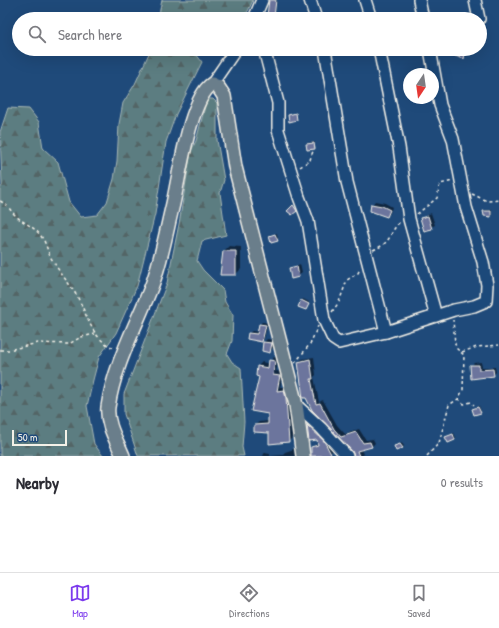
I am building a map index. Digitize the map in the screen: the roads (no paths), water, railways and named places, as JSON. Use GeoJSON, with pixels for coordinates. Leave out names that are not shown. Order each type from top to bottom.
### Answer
{"type":"FeatureCollection","features":[{"type":"Feature","properties":{"kind":"main road"},"geometry":{"type":"LineString","coordinates":[[123,456],[110,423],[108,410],[110,397],[125,353],[153,282],[172,208],[183,155],[200,97],[206,88],[212,84],[218,87],[224,96],[235,167],[296,405],[303,456]]}},
{"type":"Feature","properties":{"kind":"street"},"geometry":{"type":"LineString","coordinates":[[257,12],[262,0]]}},
{"type":"Feature","properties":{"kind":"street"},"geometry":{"type":"LineString","coordinates":[[310,0],[314,12]]}},
{"type":"Feature","properties":{"kind":"street"},"geometry":{"type":"LineString","coordinates":[[365,0],[369,12]]}},
{"type":"Feature","properties":{"kind":"street"},"geometry":{"type":"LineString","coordinates":[[419,0],[422,12]]}},
{"type":"Feature","properties":{"kind":"street"},"geometry":{"type":"LineString","coordinates":[[475,0],[478,12]]}},
{"type":"Feature","properties":{"kind":"street"},"geometry":{"type":"LineString","coordinates":[[212,84],[231,56]]}},
{"type":"Feature","properties":{"kind":"street"},"geometry":{"type":"LineString","coordinates":[[266,56],[278,103],[278,130],[308,221],[320,305],[328,333],[339,343],[386,332],[454,310],[484,303],[487,295],[487,284],[483,262],[466,207],[453,139],[440,105],[431,56]]}},
{"type":"Feature","properties":{"kind":"street"},"geometry":{"type":"LineString","coordinates":[[326,56],[347,182],[386,332]]}},
{"type":"Feature","properties":{"kind":"street"},"geometry":{"type":"LineString","coordinates":[[380,56],[399,147],[409,219],[436,316]]}},
{"type":"Feature","properties":{"kind":"street"},"geometry":{"type":"LineString","coordinates":[[296,405],[321,428],[347,456]]}}]}
